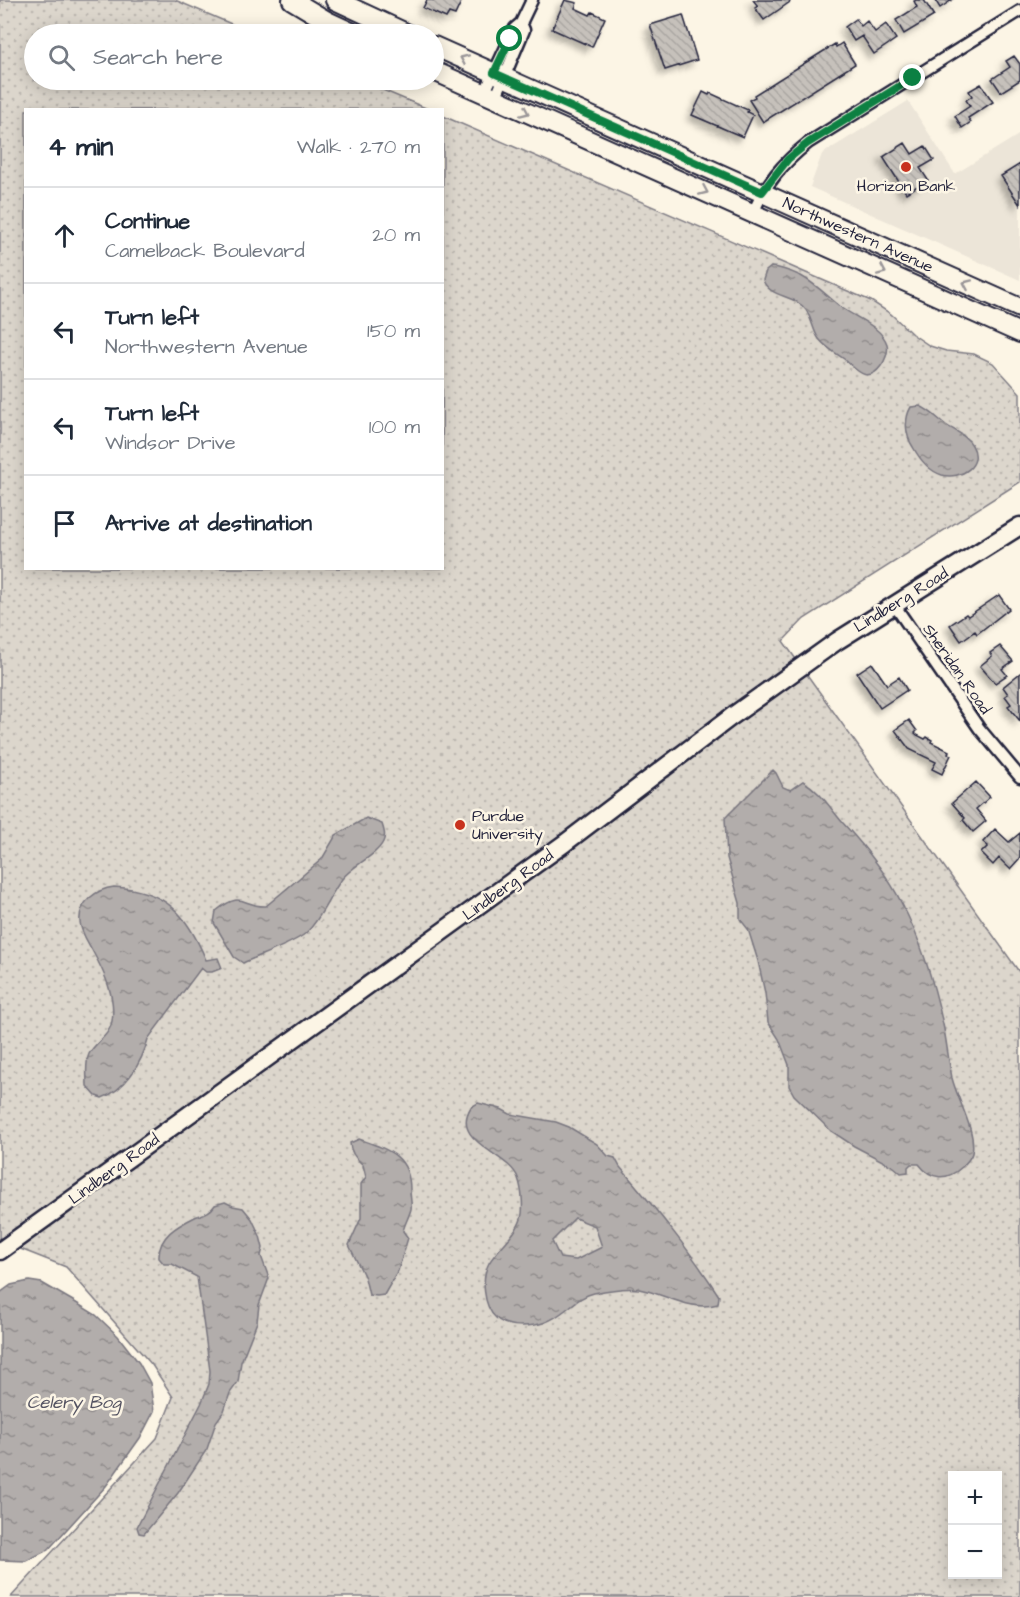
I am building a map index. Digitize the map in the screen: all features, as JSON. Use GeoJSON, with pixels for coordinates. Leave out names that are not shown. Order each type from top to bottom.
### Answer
{"type":"FeatureCollection","features":[{"type":"Feature","properties":{"kind":"main road"},"geometry":{"type":"LineString","coordinates":[[292,0],[333,24]]}},
{"type":"Feature","properties":{"kind":"main road"},"geometry":{"type":"LineString","coordinates":[[335,0],[387,24]]}},
{"type":"Feature","properties":{"kind":"main road","name":"Northwestern Avenue"},"geometry":{"type":"LineString","coordinates":[[444,50],[1020,308]]}},
{"type":"Feature","properties":{"kind":"main road","name":"Northwestern Avenue"},"geometry":{"type":"LineString","coordinates":[[444,76],[1020,333]]}},
{"type":"Feature","properties":{"kind":"main road","name":"Lindberg Road"},"geometry":{"type":"LineString","coordinates":[[0,1251],[546,857],[731,717],[837,641],[893,603],[1020,526]]}},
{"type":"Feature","properties":{"kind":"street"},"geometry":{"type":"LineString","coordinates":[[490,97],[499,75],[524,30],[521,24],[532,0]]}},
{"type":"Feature","properties":{"kind":"street"},"geometry":{"type":"LineString","coordinates":[[753,213],[762,192],[788,159],[808,143],[1020,11]]}},
{"type":"Feature","properties":{"kind":"street","name":"Sheridan Road"},"geometry":{"type":"LineString","coordinates":[[893,603],[979,728],[1020,777]]}},
{"type":"Feature","properties":{"kind":"shaded area","name":"Purdue University"},"geometry":{"type":"Polygon","coordinates":[[[0,0],[175,0],[231,24],[24,24],[24,90],[383,90],[426,108],[24,108],[24,570],[444,570],[444,116],[871,301],[930,346],[946,351],[974,354],[993,363],[1020,393],[1020,482],[804,619],[783,641],[1020,973],[1020,1597],[11,1597],[157,1438],[173,1397],[152,1365],[66,1267],[0,1241],[0,0]]]}},
{"type":"Feature","properties":{"kind":"shaded area"},"geometry":{"type":"Polygon","coordinates":[[[908,101],[955,174],[1020,134],[1020,280],[810,187],[822,154],[908,101]]]}},
{"type":"Feature","properties":{"kind":"water"},"geometry":{"type":"Polygon","coordinates":[[[771,267],[786,270],[806,279],[841,307],[879,332],[887,344],[887,350],[884,361],[876,372],[866,375],[857,371],[819,339],[806,310],[801,305],[766,286],[763,280],[766,271],[771,267]]]}},
{"type":"Feature","properties":{"kind":"water"},"geometry":{"type":"Polygon","coordinates":[[[920,406],[970,442],[975,452],[975,459],[969,469],[956,475],[942,475],[921,460],[910,442],[906,427],[911,407],[920,406]]]}},
{"type":"Feature","properties":{"kind":"water"},"geometry":{"type":"Polygon","coordinates":[[[773,770],[783,787],[790,790],[803,781],[820,795],[883,872],[909,919],[932,981],[944,1029],[954,1086],[972,1135],[973,1145],[970,1157],[951,1175],[934,1176],[919,1164],[911,1164],[908,1172],[901,1173],[831,1131],[794,1095],[789,1086],[789,1065],[779,1039],[768,1022],[758,961],[748,929],[740,919],[740,903],[727,858],[725,818],[773,770]]]}},
{"type":"Feature","properties":{"kind":"water"},"geometry":{"type":"Polygon","coordinates":[[[366,818],[382,824],[385,835],[383,842],[375,852],[342,879],[317,921],[306,933],[285,945],[243,963],[234,957],[214,923],[216,911],[237,900],[266,906],[322,859],[336,835],[366,818]]]}},
{"type":"Feature","properties":{"kind":"water"},"geometry":{"type":"Polygon","coordinates":[[[114,887],[148,893],[172,907],[191,930],[206,960],[218,958],[222,968],[206,972],[201,968],[148,1039],[142,1057],[125,1082],[102,1098],[96,1096],[87,1086],[86,1070],[89,1054],[111,1026],[113,1012],[111,994],[105,976],[82,930],[80,915],[82,908],[90,898],[101,890],[114,887]]]}},
{"type":"Feature","properties":{"kind":"water"},"geometry":{"type":"Polygon","coordinates":[[[478,1103],[501,1109],[510,1114],[556,1122],[597,1144],[608,1156],[615,1158],[696,1262],[719,1296],[718,1304],[698,1306],[649,1291],[622,1289],[587,1295],[544,1323],[509,1325],[496,1318],[486,1299],[484,1284],[486,1269],[519,1225],[522,1210],[521,1193],[518,1178],[512,1169],[474,1138],[468,1129],[466,1119],[471,1107],[478,1103]],[[575,1218],[552,1241],[560,1258],[576,1260],[602,1247],[595,1226],[575,1218]]]}},
{"type":"Feature","properties":{"kind":"water"},"geometry":{"type":"Polygon","coordinates":[[[359,1139],[395,1155],[406,1169],[409,1178],[411,1207],[403,1231],[408,1238],[398,1271],[384,1295],[377,1296],[369,1295],[365,1278],[349,1245],[361,1218],[361,1184],[366,1177],[363,1165],[354,1156],[350,1146],[350,1143],[359,1139]]]}},
{"type":"Feature","properties":{"kind":"water"},"geometry":{"type":"Polygon","coordinates":[[[225,1202],[243,1208],[252,1219],[260,1236],[263,1248],[261,1256],[269,1278],[259,1305],[257,1322],[241,1362],[238,1382],[216,1422],[207,1449],[178,1493],[144,1534],[139,1533],[137,1527],[201,1404],[209,1384],[210,1371],[197,1277],[172,1264],[164,1264],[159,1258],[160,1250],[165,1238],[175,1228],[209,1212],[215,1205],[225,1202]]]}},
{"type":"Feature","properties":{"kind":"water","name":"Celery Bog"},"geometry":{"type":"Polygon","coordinates":[[[29,1281],[42,1283],[96,1315],[118,1336],[139,1363],[150,1383],[154,1411],[140,1438],[106,1486],[48,1550],[26,1561],[0,1560],[0,1293],[11,1285],[29,1281]]]}},
{"type":"Feature","properties":{"kind":"building"},"geometry":{"type":"Polygon","coordinates":[[[427,0],[462,0],[455,15],[449,13],[446,18],[423,8],[427,0]]]}},
{"type":"Feature","properties":{"kind":"building"},"geometry":{"type":"Polygon","coordinates":[[[565,0],[577,3],[575,8],[590,15],[592,12],[605,18],[592,47],[552,29],[565,0]]]}},
{"type":"Feature","properties":{"kind":"building"},"geometry":{"type":"Polygon","coordinates":[[[753,0],[789,0],[790,2],[764,20],[755,8],[758,6],[753,0]]]}},
{"type":"Feature","properties":{"kind":"building"},"geometry":{"type":"Polygon","coordinates":[[[924,0],[934,16],[904,34],[896,20],[917,7],[914,1],[924,0]]]}},
{"type":"Feature","properties":{"kind":"building"},"geometry":{"type":"Polygon","coordinates":[[[935,0],[952,0],[940,8],[935,0]]]}},
{"type":"Feature","properties":{"kind":"building"},"geometry":{"type":"Polygon","coordinates":[[[683,15],[697,60],[665,70],[650,25],[683,15]]]}},
{"type":"Feature","properties":{"kind":"building"},"geometry":{"type":"Polygon","coordinates":[[[856,19],[861,26],[867,21],[875,32],[886,24],[896,39],[874,54],[862,36],[854,41],[845,27],[856,19]]]}},
{"type":"Feature","properties":{"kind":"building"},"geometry":{"type":"Polygon","coordinates":[[[842,43],[855,64],[763,122],[749,100],[755,97],[754,95],[835,44],[836,47],[842,43]]]}},
{"type":"Feature","properties":{"kind":"building"},"geometry":{"type":"Polygon","coordinates":[[[1014,56],[1020,64],[1020,80],[1001,92],[992,79],[1010,67],[1006,61],[1014,56]]]}},
{"type":"Feature","properties":{"kind":"building"},"geometry":{"type":"Polygon","coordinates":[[[981,84],[993,102],[968,118],[971,122],[962,128],[955,116],[970,106],[966,100],[972,96],[969,91],[981,84]]]}},
{"type":"Feature","properties":{"kind":"building"},"geometry":{"type":"Polygon","coordinates":[[[703,92],[748,110],[747,112],[753,115],[743,137],[692,115],[703,92]]]}},
{"type":"Feature","properties":{"kind":"building","name":"Horizon Bank"},"geometry":{"type":"Polygon","coordinates":[[[905,143],[912,154],[925,146],[934,160],[920,168],[928,180],[906,193],[883,157],[905,143]]]}},
{"type":"Feature","properties":{"kind":"building"},"geometry":{"type":"Polygon","coordinates":[[[1020,164],[1020,205],[1001,176],[1020,164]]]}},
{"type":"Feature","properties":{"kind":"building"},"geometry":{"type":"Polygon","coordinates":[[[999,595],[1009,609],[977,634],[975,631],[961,641],[950,625],[999,595]]]}},
{"type":"Feature","properties":{"kind":"building"},"geometry":{"type":"Polygon","coordinates":[[[1000,646],[1013,661],[1002,669],[1007,675],[995,683],[980,666],[992,656],[990,653],[1000,646]]]}},
{"type":"Feature","properties":{"kind":"building"},"geometry":{"type":"Polygon","coordinates":[[[872,663],[887,685],[899,677],[907,690],[880,708],[857,673],[872,663]]]}},
{"type":"Feature","properties":{"kind":"building"},"geometry":{"type":"Polygon","coordinates":[[[1020,673],[1020,721],[1008,706],[1011,704],[1005,696],[1008,694],[1003,687],[1020,673]]]}},
{"type":"Feature","properties":{"kind":"building"},"geometry":{"type":"Polygon","coordinates":[[[909,720],[917,731],[915,733],[917,735],[925,739],[927,737],[932,740],[931,742],[949,751],[948,754],[951,755],[942,774],[932,769],[936,762],[909,749],[895,730],[909,720]]]}},
{"type":"Feature","properties":{"kind":"building"},"geometry":{"type":"Polygon","coordinates":[[[976,782],[990,797],[976,809],[986,821],[973,832],[952,803],[976,782]]]}},
{"type":"Feature","properties":{"kind":"building"},"geometry":{"type":"Polygon","coordinates":[[[995,829],[1009,842],[1020,833],[1020,858],[1010,869],[999,858],[993,865],[981,853],[988,846],[983,842],[995,829]]]}},
{"type":"Feature","properties":{"kind":"place","name":"Horizon Bank"},"geometry":{"type":"Point","coordinates":[906,167]}},
{"type":"Feature","properties":{"kind":"place","name":"Purdue University"},"geometry":{"type":"Point","coordinates":[460,825]}},
{"type":"Feature","properties":{"kind":"route"},"geometry":{"type":"LineString","coordinates":[[510,39],[494,73],[762,192],[788,159],[808,143],[913,78]]}}]}
